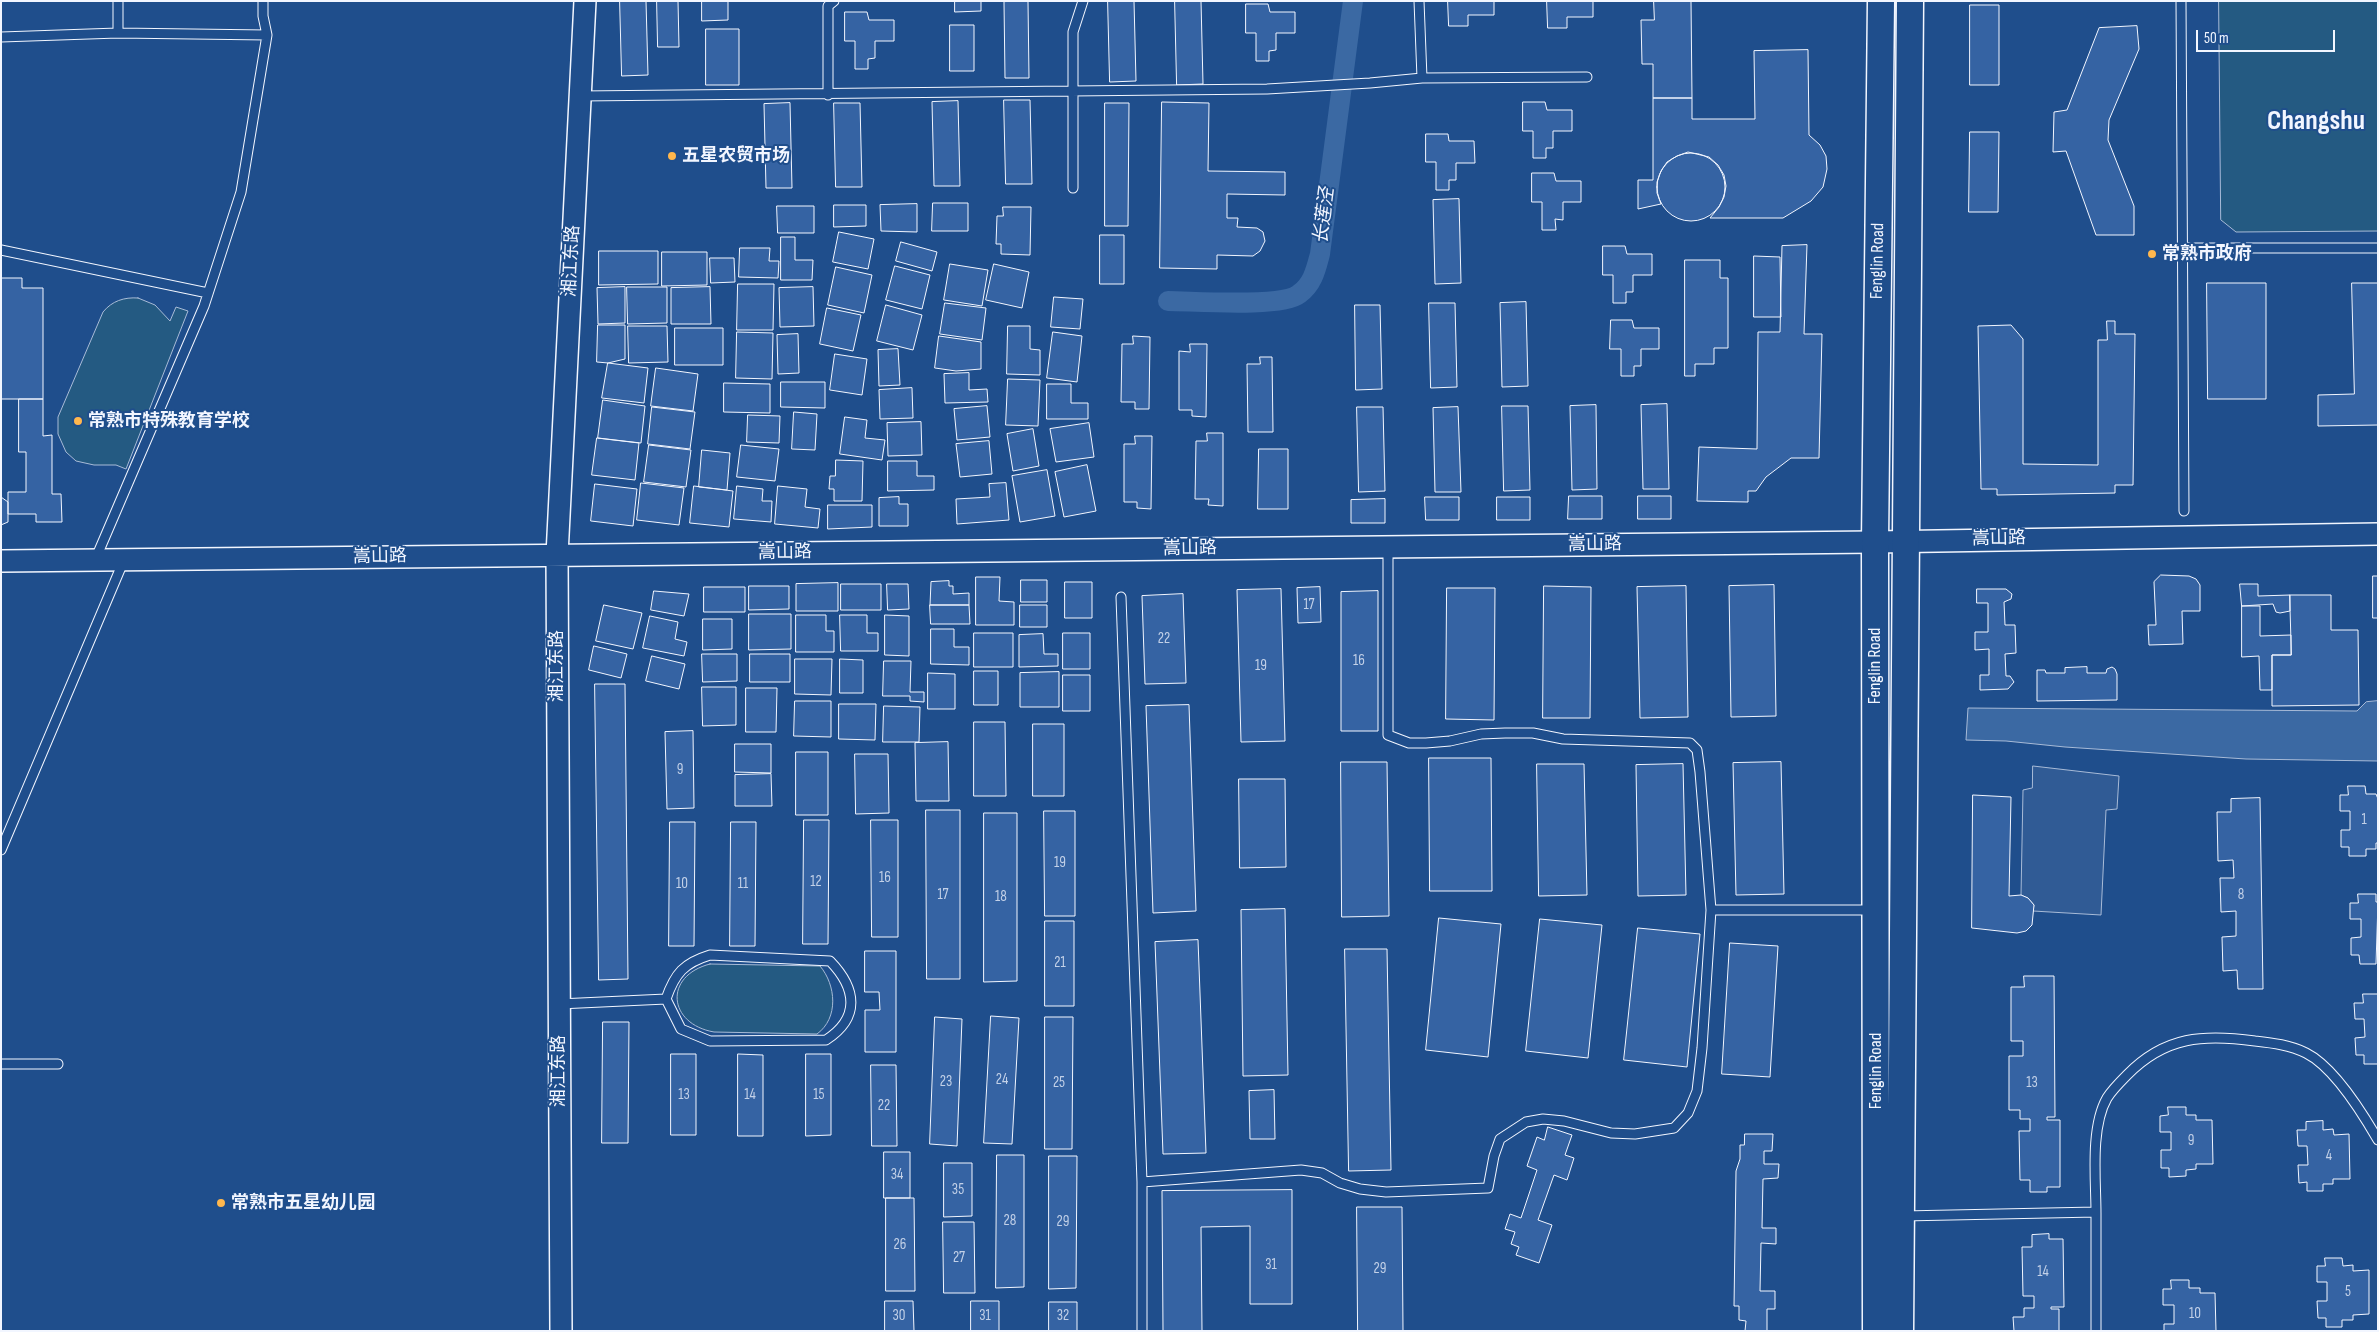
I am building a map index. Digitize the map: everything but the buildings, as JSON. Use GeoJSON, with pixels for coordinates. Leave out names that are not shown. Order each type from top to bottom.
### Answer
{"type":"FeatureCollection","features":[{"type":"Feature","properties":{"kind":"main road","name":"Fenglin Road"},"geometry":{"type":"LineString","coordinates":[[1876,1331],[1875,542],[1881,1]]}},
{"type":"Feature","properties":{"kind":"main road","name":"Fenglin Road"},"geometry":{"type":"LineString","coordinates":[[1900,1331],[1910,1]]}},
{"type":"Feature","properties":{"kind":"street","name":"湘江东路"},"geometry":{"type":"LineString","coordinates":[[561,1331],[557,555],[585,1]]}},
{"type":"Feature","properties":{"kind":"street","name":"嵩山路"},"geometry":{"type":"LineString","coordinates":[[1,561],[1875,542],[1905,540],[2378,534]]}},
{"type":"Feature","properties":{"kind":"lane"},"geometry":{"type":"LineString","coordinates":[[118,1],[118,33]]}},
{"type":"Feature","properties":{"kind":"lane"},"geometry":{"type":"LineString","coordinates":[[95,560],[208,293],[241,192],[268,35],[263,16],[263,1]]}},
{"type":"Feature","properties":{"kind":"lane"},"geometry":{"type":"LineString","coordinates":[[828,95],[828,6],[834,1]]}},
{"type":"Feature","properties":{"kind":"lane"},"geometry":{"type":"LineString","coordinates":[[1073,188],[1073,32],[1083,1]]}},
{"type":"Feature","properties":{"kind":"lane"},"geometry":{"type":"LineString","coordinates":[[1419,1],[1422,78]]}},
{"type":"Feature","properties":{"kind":"lane"},"geometry":{"type":"LineString","coordinates":[[2181,1],[2184,511]]}},
{"type":"Feature","properties":{"kind":"lane"},"geometry":{"type":"LineString","coordinates":[[1,37],[118,33],[268,35]]}},
{"type":"Feature","properties":{"kind":"lane"},"geometry":{"type":"LineString","coordinates":[[580,96],[828,95],[1268,89],[1422,78],[1587,77]]}},
{"type":"Feature","properties":{"kind":"lane"},"geometry":{"type":"LineString","coordinates":[[2182,248],[2378,248]]}},
{"type":"Feature","properties":{"kind":"lane"},"geometry":{"type":"LineString","coordinates":[[1,250],[208,293]]}},
{"type":"Feature","properties":{"kind":"lane"},"geometry":{"type":"LineString","coordinates":[[1142,1182],[1301,1170],[1322,1173],[1340,1183],[1360,1190],[1386,1192],[1488,1188],[1494,1156],[1500,1139],[1526,1122],[1543,1119],[1564,1121],[1611,1133],[1635,1134],[1674,1128],[1688,1113],[1696,1091],[1703,1038],[1711,910],[1697,750],[1690,743],[1563,739],[1533,733],[1504,732],[1481,734],[1450,741],[1426,743],[1409,743],[1388,735],[1388,547]]}},
{"type":"Feature","properties":{"kind":"lane"},"geometry":{"type":"LineString","coordinates":[[1,850],[124,560]]}},
{"type":"Feature","properties":{"kind":"lane"},"geometry":{"type":"LineString","coordinates":[[1121,597],[1142,1182],[1142,1331]]}},
{"type":"Feature","properties":{"kind":"lane"},"geometry":{"type":"LineString","coordinates":[[1711,910],[1875,910]]}},
{"type":"Feature","properties":{"kind":"lane"},"geometry":{"type":"LineString","coordinates":[[710,955],[830,961],[840,971],[847,984],[851,1002],[849,1017],[839,1031],[826,1040],[710,1041],[681,1029],[666,1000],[672,982],[679,972],[692,960],[710,955]]}},
{"type":"Feature","properties":{"kind":"lane"},"geometry":{"type":"LineString","coordinates":[[559,1004],[666,1000]]}},
{"type":"Feature","properties":{"kind":"lane"},"geometry":{"type":"LineString","coordinates":[[2096,1331],[2096,1144],[2099,1119],[2107,1098],[2142,1059],[2165,1046],[2224,1036],[2282,1045],[2307,1054],[2326,1068],[2367,1121],[2378,1140]]}},
{"type":"Feature","properties":{"kind":"lane"},"geometry":{"type":"LineString","coordinates":[[1,1064],[58,1064]]}},
{"type":"Feature","properties":{"kind":"lane"},"geometry":{"type":"LineString","coordinates":[[1900,1216],[2096,1212]]}},
{"type":"Feature","properties":{"kind":"shaded area"},"geometry":{"type":"Polygon","coordinates":[[[2219,1],[2378,1],[2378,231],[2236,232],[2221,220],[2219,1]]]}},
{"type":"Feature","properties":{"kind":"shaded area"},"geometry":{"type":"Polygon","coordinates":[[[128,298],[138,298],[155,305],[170,321],[176,307],[188,311],[126,469],[116,465],[94,465],[76,461],[66,452],[58,434],[58,417],[103,312],[110,305],[119,301],[128,298]]]}},
{"type":"Feature","properties":{"kind":"shaded area"},"geometry":{"type":"Polygon","coordinates":[[[2378,701],[2378,761],[2246,759],[2065,747],[2006,741],[1966,740],[1968,708],[2357,711],[2366,702],[2378,701]]]}},
{"type":"Feature","properties":{"kind":"shaded area"},"geometry":{"type":"Polygon","coordinates":[[[2033,766],[2119,776],[2117,809],[2106,810],[2101,915],[2033,911],[2034,905],[2028,898],[2021,895],[2023,790],[2032,788],[2033,766]]]}},
{"type":"Feature","properties":{"kind":"shaded area"},"geometry":{"type":"Polygon","coordinates":[[[710,964],[820,966],[832,992],[832,1010],[829,1019],[817,1034],[714,1032],[699,1027],[687,1020],[680,1010],[677,1000],[678,989],[684,979],[695,970],[710,964]]]}},
{"type":"Feature","properties":{"kind":"waterway","name":"长莲泾"},"geometry":{"type":"LineString","coordinates":[[1168,301],[1236,303],[1275,301],[1299,294],[1308,286],[1320,254],[1353,1]]}},
{"type":"Feature","properties":{"kind":"place","name":"五星农贸市场"},"geometry":{"type":"Point","coordinates":[672,156]}},
{"type":"Feature","properties":{"kind":"place","name":"常熟市政府"},"geometry":{"type":"Point","coordinates":[2152,254]}},
{"type":"Feature","properties":{"kind":"place","name":"常熟市特殊教育学校"},"geometry":{"type":"Point","coordinates":[78,421]}},
{"type":"Feature","properties":{"kind":"place","name":"常熟市五星幼儿园"},"geometry":{"type":"Point","coordinates":[221,1203]}},
{"type":"Feature","properties":{"kind":"district","name":"Changshu"},"geometry":{"type":"Point","coordinates":[2316,122]}}]}
